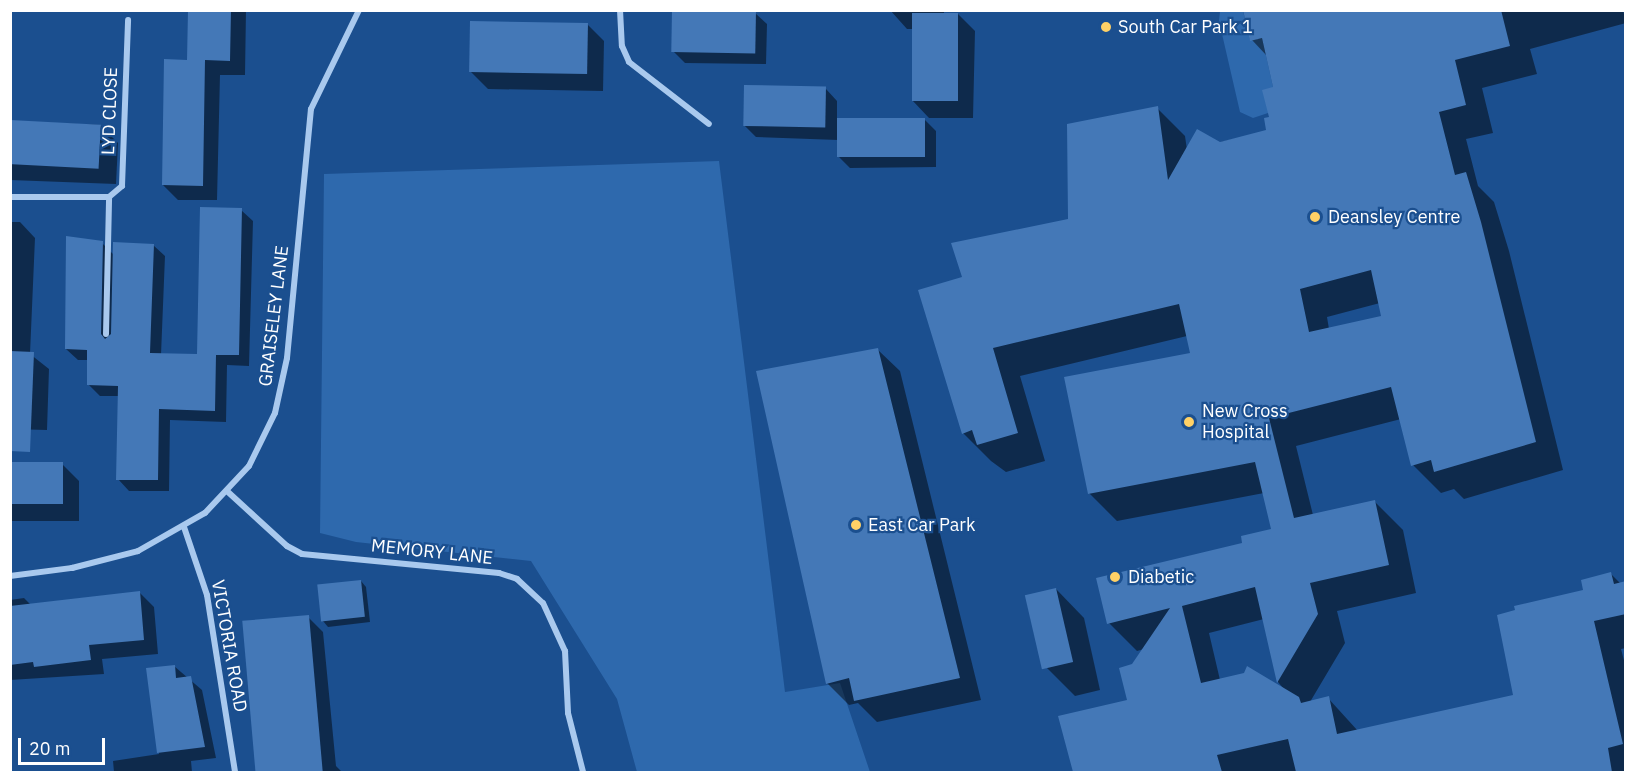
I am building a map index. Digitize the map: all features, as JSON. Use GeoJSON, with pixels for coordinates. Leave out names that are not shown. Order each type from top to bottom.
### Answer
{"type":"FeatureCollection","features":[{"type":"Feature","properties":{"kind":"street","name":"GRAISELEY LANE"},"geometry":{"type":"LineString","coordinates":[[10,576],[109,559],[138,550],[184,527],[228,492],[249,466],[275,413],[293,314],[310,110],[359,10]]}},
{"type":"Feature","properties":{"kind":"street"},"geometry":{"type":"LineString","coordinates":[[620,10],[622,46],[629,62],[709,124]]}},
{"type":"Feature","properties":{"kind":"street","name":"LYD CLOSE"},"geometry":{"type":"LineString","coordinates":[[106,334],[109,197],[122,186],[128,20]]}},
{"type":"Feature","properties":{"kind":"street"},"geometry":{"type":"LineString","coordinates":[[10,197],[109,197]]}},
{"type":"Feature","properties":{"kind":"street","name":"MEMORY LANE"},"geometry":{"type":"LineString","coordinates":[[228,492],[287,546],[303,554],[490,572],[517,579],[543,603],[565,651],[568,713],[583,772]]}},
{"type":"Feature","properties":{"kind":"street","name":"VICTORIA ROAD"},"geometry":{"type":"LineString","coordinates":[[184,527],[207,595],[235,772]]}},
{"type":"Feature","properties":{"kind":"shaded area"},"geometry":{"type":"Polygon","coordinates":[[[1220,11],[1243,11],[1250,40],[1262,38],[1273,87],[1268,113],[1253,118],[1240,112],[1219,21],[1220,11]]]}},
{"type":"Feature","properties":{"kind":"shaded area"},"geometry":{"type":"Polygon","coordinates":[[[719,161],[785,692],[840,683],[870,772],[637,772],[617,699],[531,561],[356,542],[320,533],[324,174],[719,161]]]}},
{"type":"Feature","properties":{"kind":"building"},"geometry":{"type":"Polygon","coordinates":[[[188,10],[231,10],[230,61],[205,60],[203,186],[162,185],[164,59],[187,60],[188,10]]]}},
{"type":"Feature","properties":{"kind":"building"},"geometry":{"type":"Polygon","coordinates":[[[672,10],[756,11],[755,53],[671,52],[672,10]]]}},
{"type":"Feature","properties":{"kind":"building"},"geometry":{"type":"Polygon","coordinates":[[[1243,10],[1501,10],[1510,46],[1455,60],[1466,105],[1439,112],[1455,175],[1466,172],[1481,222],[1536,442],[1434,472],[1431,460],[1411,466],[1391,387],[1269,418],[1294,518],[1375,500],[1389,565],[1310,583],[1318,614],[1277,683],[1255,587],[1182,606],[1201,683],[1244,673],[1247,666],[1299,697],[1301,703],[1329,696],[1337,734],[1513,695],[1497,615],[1515,610],[1514,606],[1583,590],[1581,580],[1611,572],[1614,584],[1626,581],[1626,614],[1594,621],[1623,744],[1608,748],[1612,772],[1296,772],[1288,739],[1217,755],[1222,772],[1073,772],[1058,716],[1127,700],[1119,668],[1132,664],[1170,608],[1107,624],[1096,578],[1242,543],[1241,536],[1271,529],[1255,462],[1088,494],[1064,377],[1190,353],[1179,304],[993,348],[1018,433],[977,445],[972,430],[962,434],[918,290],[962,277],[951,243],[1068,219],[1067,124],[1158,106],[1168,180],[1197,129],[1220,142],[1266,130],[1264,118],[1269,117],[1262,90],[1273,87],[1262,38],[1250,41],[1243,10]],[[1371,270],[1300,289],[1309,332],[1381,316],[1371,270]]]}},
{"type":"Feature","properties":{"kind":"building"},"geometry":{"type":"Polygon","coordinates":[[[912,13],[958,13],[958,101],[912,101],[912,13]]]}},
{"type":"Feature","properties":{"kind":"building"},"geometry":{"type":"Polygon","coordinates":[[[470,21],[588,23],[587,74],[469,72],[470,21]]]}},
{"type":"Feature","properties":{"kind":"building"},"geometry":{"type":"Polygon","coordinates":[[[744,85],[826,86],[825,127],[743,126],[744,85]]]}},
{"type":"Feature","properties":{"kind":"building"},"geometry":{"type":"Polygon","coordinates":[[[837,118],[925,118],[925,157],[837,157],[837,118]]]}},
{"type":"Feature","properties":{"kind":"building"},"geometry":{"type":"Polygon","coordinates":[[[10,120],[101,125],[99,169],[10,164],[10,120]]]}},
{"type":"Feature","properties":{"kind":"building"},"geometry":{"type":"Polygon","coordinates":[[[200,207],[242,208],[239,355],[216,355],[215,411],[159,409],[158,480],[116,480],[118,386],[87,385],[87,350],[65,349],[66,236],[103,241],[101,334],[105,339],[111,334],[113,242],[154,244],[150,353],[197,354],[200,207]]]}},
{"type":"Feature","properties":{"kind":"building","name":"East Car Park"},"geometry":{"type":"Polygon","coordinates":[[[878,348],[960,678],[854,701],[849,678],[826,684],[756,371],[878,348]]]}},
{"type":"Feature","properties":{"kind":"building"},"geometry":{"type":"Polygon","coordinates":[[[10,351],[34,352],[30,452],[10,451],[10,351]]]}},
{"type":"Feature","properties":{"kind":"building"},"geometry":{"type":"Polygon","coordinates":[[[10,462],[63,462],[63,504],[10,504],[10,462]]]}},
{"type":"Feature","properties":{"kind":"building"},"geometry":{"type":"Polygon","coordinates":[[[361,580],[365,617],[321,621],[317,585],[361,580]]]}},
{"type":"Feature","properties":{"kind":"building"},"geometry":{"type":"Polygon","coordinates":[[[1056,588],[1073,662],[1042,669],[1025,595],[1056,588]]]}},
{"type":"Feature","properties":{"kind":"building"},"geometry":{"type":"Polygon","coordinates":[[[140,591],[144,640],[89,645],[91,660],[34,667],[33,662],[10,665],[10,606],[140,591]]]}},
{"type":"Feature","properties":{"kind":"building"},"geometry":{"type":"Polygon","coordinates":[[[309,615],[323,772],[255,772],[242,621],[309,615]]]}},
{"type":"Feature","properties":{"kind":"building"},"geometry":{"type":"Polygon","coordinates":[[[175,665],[176,678],[191,676],[205,747],[157,753],[146,668],[175,665]]]}},
{"type":"Feature","properties":{"kind":"place","name":"South Car Park 1"},"geometry":{"type":"Point","coordinates":[1106,27]}},
{"type":"Feature","properties":{"kind":"place","name":"Deansley Centre"},"geometry":{"type":"Point","coordinates":[1315,217]}},
{"type":"Feature","properties":{"kind":"place","name":"New Cross Hospital"},"geometry":{"type":"Point","coordinates":[1189,422]}},
{"type":"Feature","properties":{"kind":"place","name":"East Car Park"},"geometry":{"type":"Point","coordinates":[856,525]}},
{"type":"Feature","properties":{"kind":"place","name":"Diabetic"},"geometry":{"type":"Point","coordinates":[1115,577]}}]}
